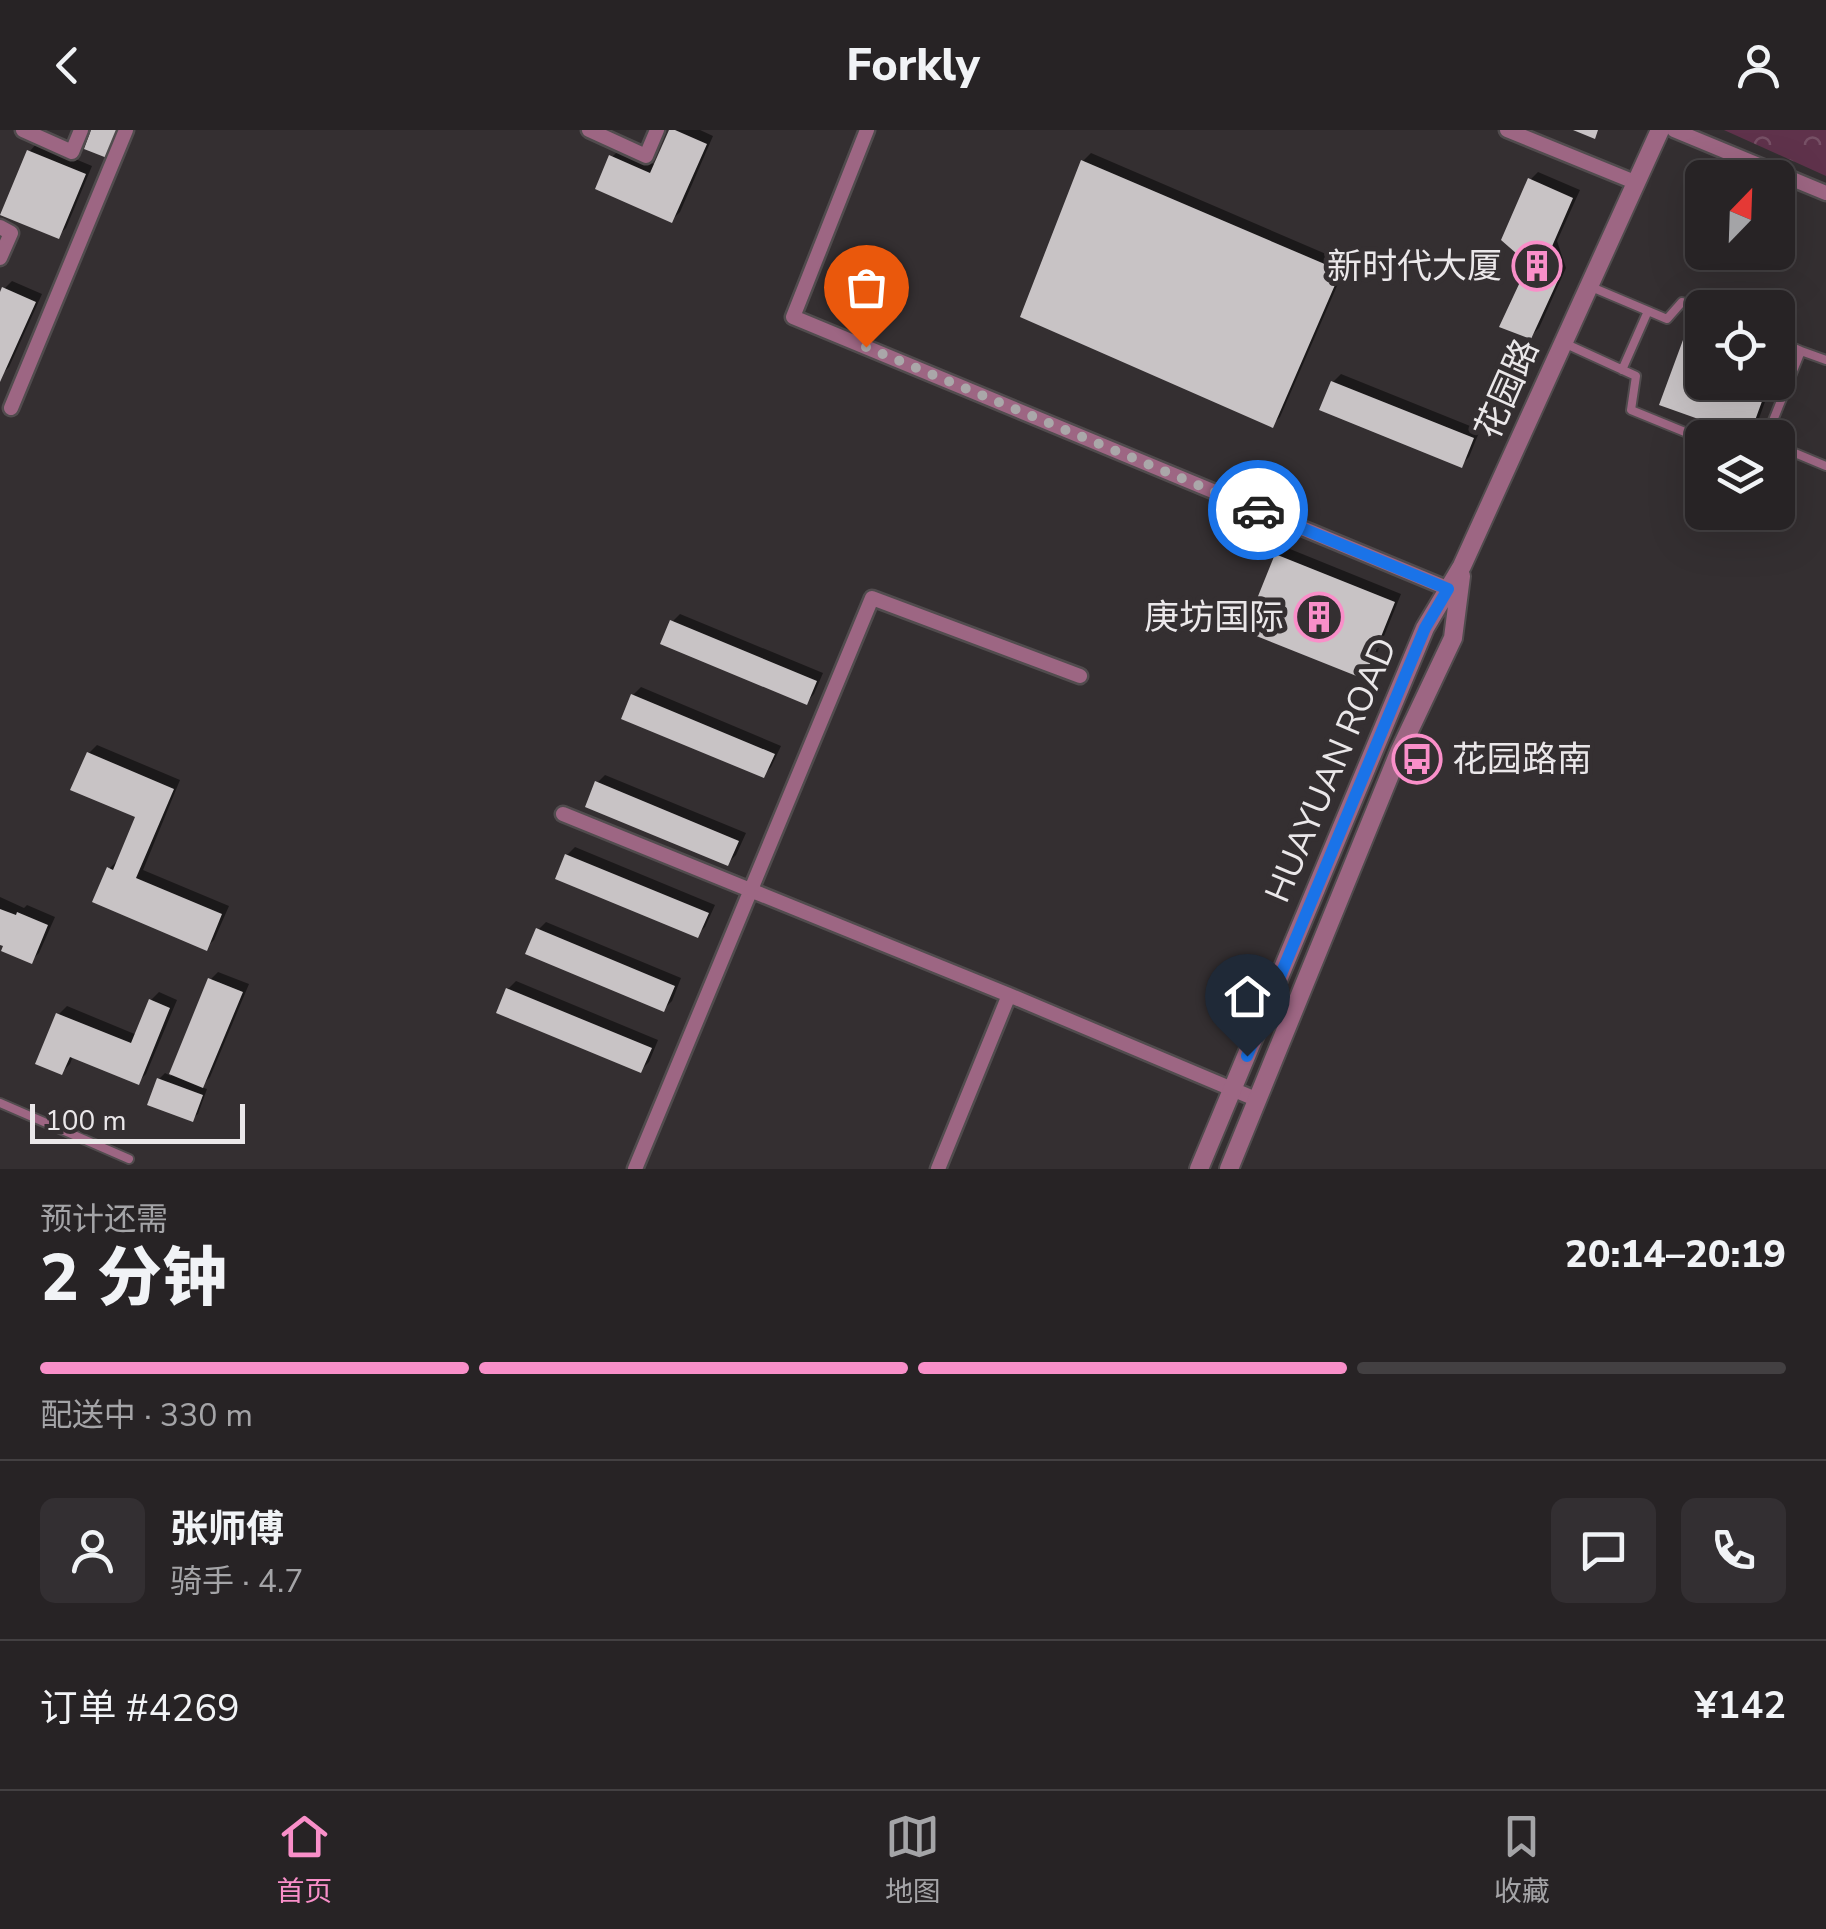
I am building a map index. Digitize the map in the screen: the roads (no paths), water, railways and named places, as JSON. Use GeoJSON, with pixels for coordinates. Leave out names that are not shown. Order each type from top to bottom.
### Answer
{"type":"FeatureCollection","features":[{"type":"Feature","properties":{"kind":"street"},"geometry":{"type":"LineString","coordinates":[[23,130],[72,152],[81,130]]}},
{"type":"Feature","properties":{"kind":"street"},"geometry":{"type":"LineString","coordinates":[[11,408],[126,130]]}},
{"type":"Feature","properties":{"kind":"street"},"geometry":{"type":"LineString","coordinates":[[590,130],[646,156],[657,130]]}},
{"type":"Feature","properties":{"kind":"street"},"geometry":{"type":"LineString","coordinates":[[867,130],[793,317],[1448,589]]}},
{"type":"Feature","properties":{"kind":"street"},"geometry":{"type":"LineString","coordinates":[[1507,130],[1637,184]]}},
{"type":"Feature","properties":{"kind":"street","name":"花园路"},"geometry":{"type":"LineString","coordinates":[[1462,566],[1660,130]]}},
{"type":"Feature","properties":{"kind":"street"},"geometry":{"type":"LineString","coordinates":[[1674,130],[1826,193]]}},
{"type":"Feature","properties":{"kind":"street"},"geometry":{"type":"LineString","coordinates":[[0,227],[11,232],[0,258]]}},
{"type":"Feature","properties":{"kind":"street"},"geometry":{"type":"LineString","coordinates":[[1228,1169],[1400,750],[1453,638],[1462,566]]}},
{"type":"Feature","properties":{"kind":"street","name":"HUAYUAN ROAD"},"geometry":{"type":"LineString","coordinates":[[1199,1169],[1425,628],[1462,566]]}},
{"type":"Feature","properties":{"kind":"street"},"geometry":{"type":"LineString","coordinates":[[635,1169],[872,598],[1080,676]]}},
{"type":"Feature","properties":{"kind":"street"},"geometry":{"type":"LineString","coordinates":[[563,814],[1258,1100]]}},
{"type":"Feature","properties":{"kind":"street"},"geometry":{"type":"LineString","coordinates":[[938,1169],[1009,995]]}},
{"type":"Feature","properties":{"kind":"lane"},"geometry":{"type":"LineString","coordinates":[[1590,286],[1667,319],[1685,303]]}},
{"type":"Feature","properties":{"kind":"lane"},"geometry":{"type":"LineString","coordinates":[[1622,370],[1648,311]]}},
{"type":"Feature","properties":{"kind":"lane"},"geometry":{"type":"LineString","coordinates":[[1564,343],[1636,376],[1631,410],[1685,432]]}},
{"type":"Feature","properties":{"kind":"lane"},"geometry":{"type":"LineString","coordinates":[[1795,348],[1826,360]]}},
{"type":"Feature","properties":{"kind":"lane"},"geometry":{"type":"LineString","coordinates":[[1773,420],[1801,351]]}},
{"type":"Feature","properties":{"kind":"lane"},"geometry":{"type":"LineString","coordinates":[[1795,453],[1826,466]]}},
{"type":"Feature","properties":{"kind":"lane"},"geometry":{"type":"LineString","coordinates":[[0,1103],[130,1159]]}},
{"type":"Feature","properties":{"kind":"place","name":"新时代大厦"},"geometry":{"type":"Point","coordinates":[1537,266]}},
{"type":"Feature","properties":{"kind":"place","name":"庚坊国际"},"geometry":{"type":"Point","coordinates":[1319,617]}},
{"type":"Feature","properties":{"kind":"place","name":"花园路南"},"geometry":{"type":"Point","coordinates":[1417,759]}}]}
